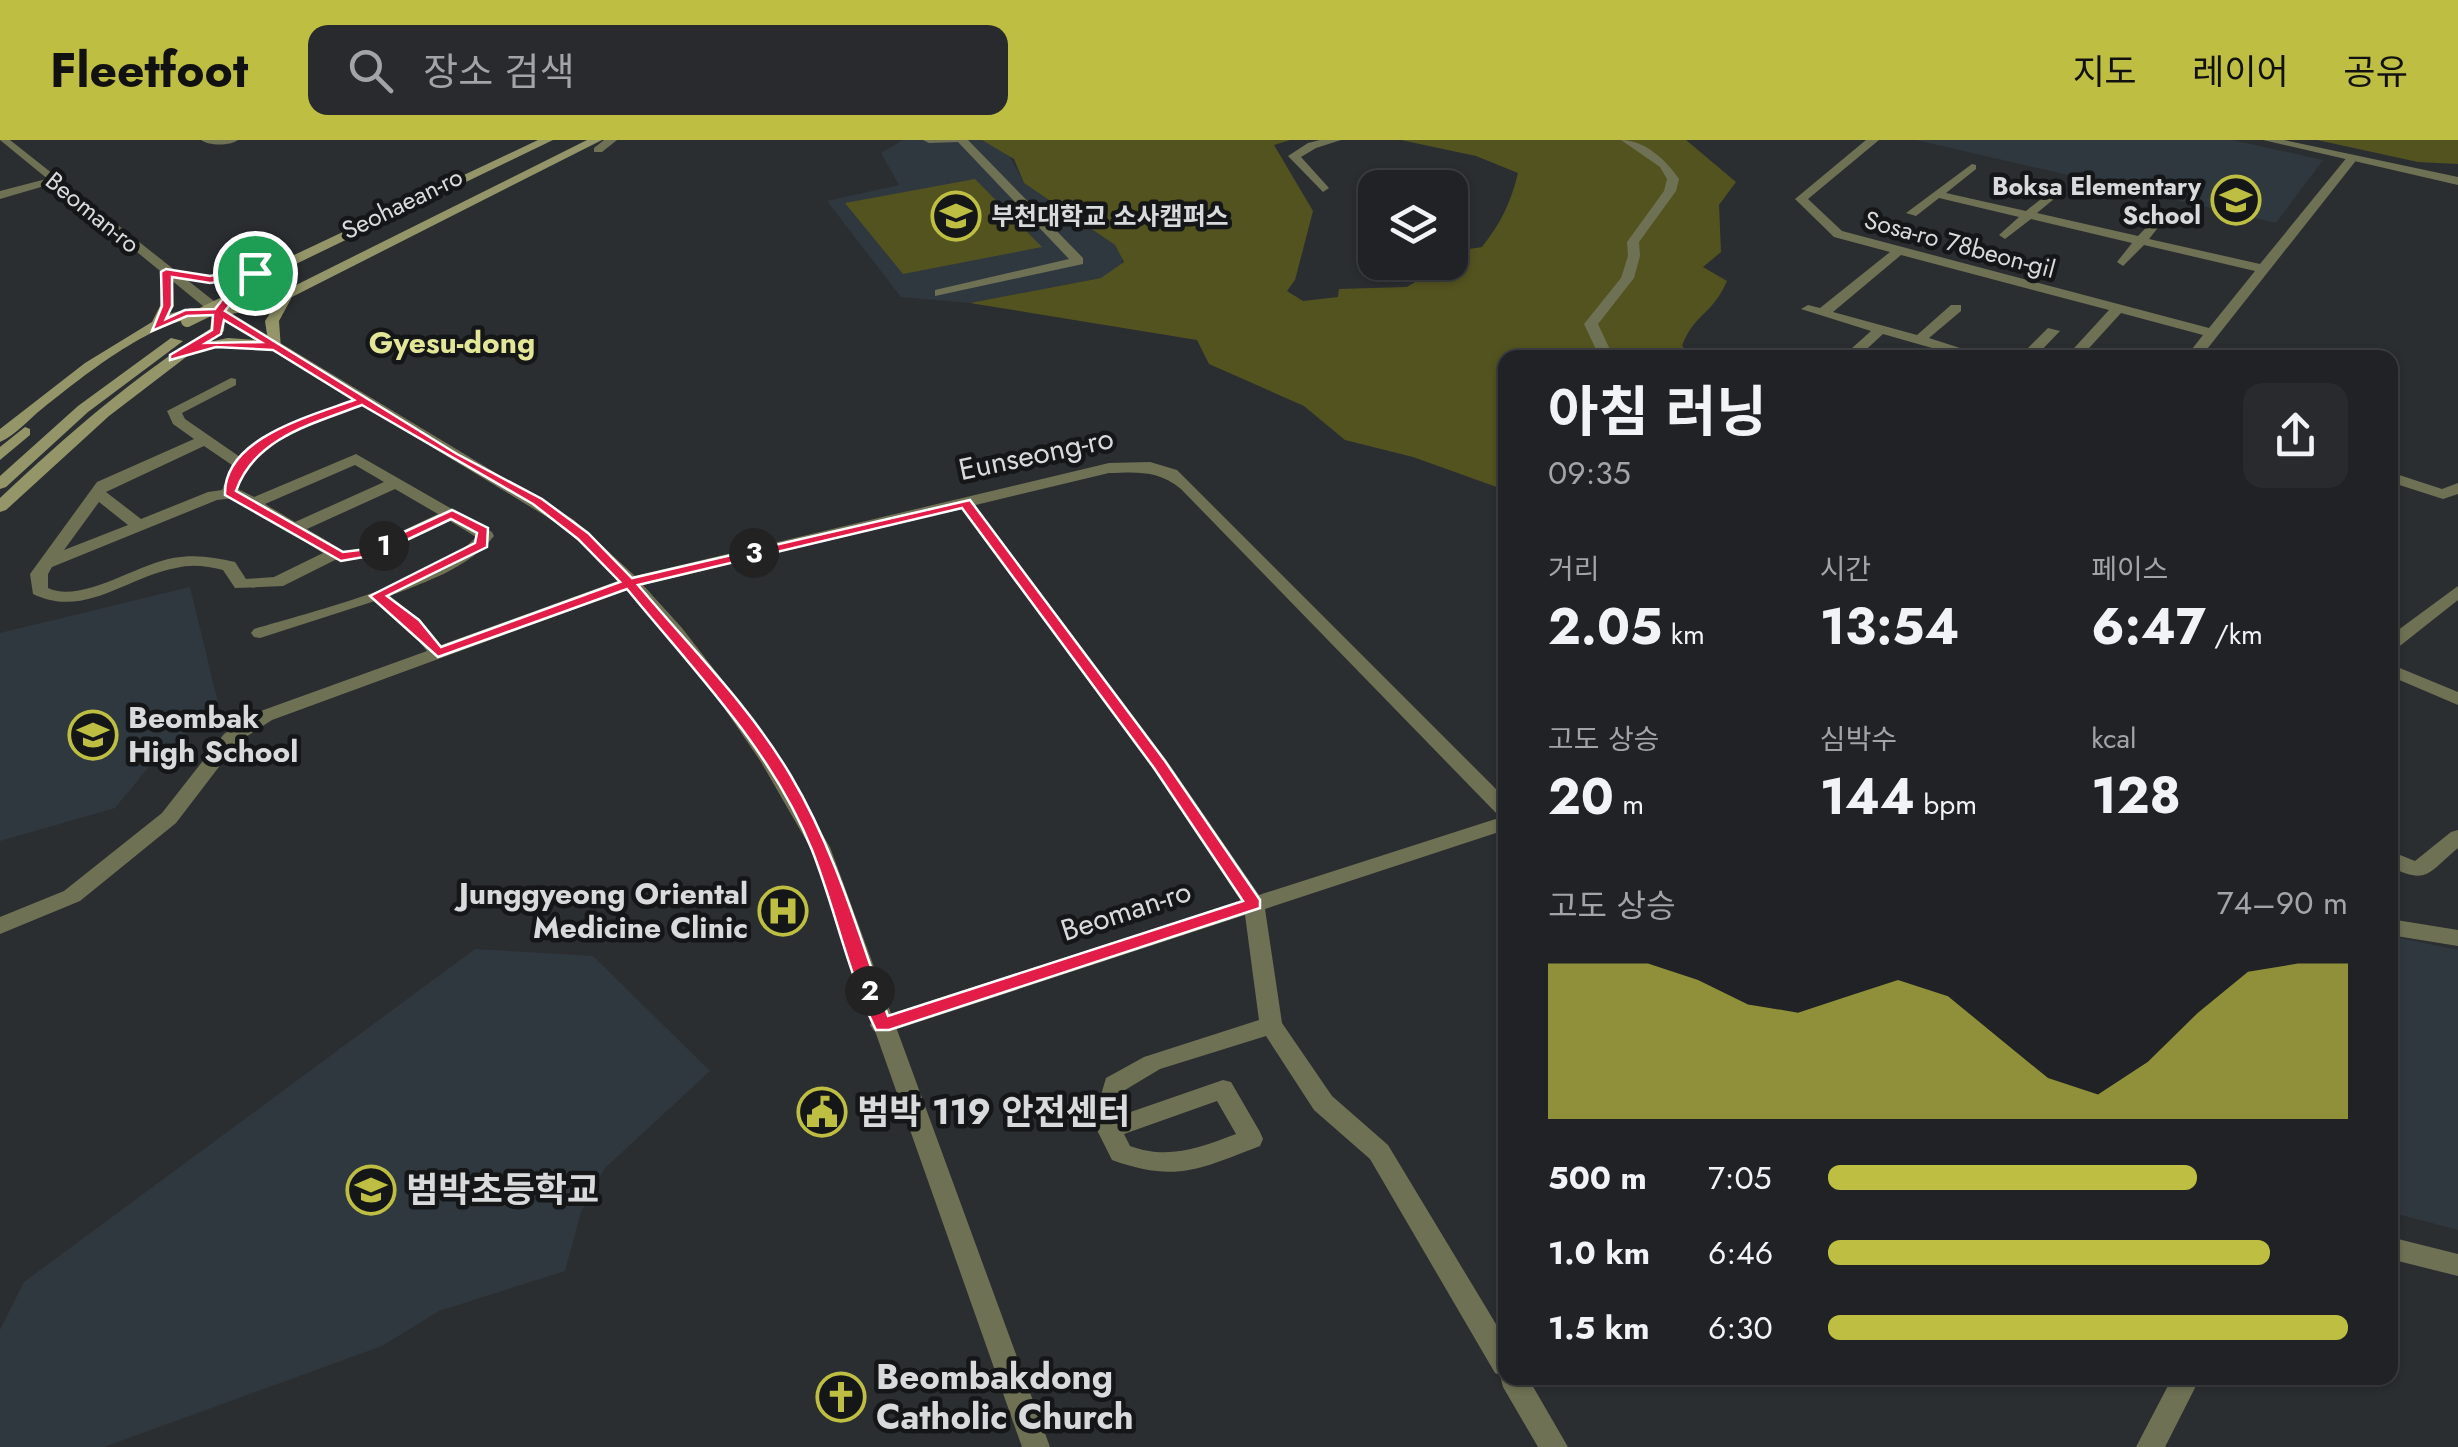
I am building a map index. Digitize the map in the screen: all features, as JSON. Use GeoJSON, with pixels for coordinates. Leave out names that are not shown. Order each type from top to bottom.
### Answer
{"type":"FeatureCollection","features":[{"type":"Feature","properties":{"kind":"main road"},"geometry":{"type":"LineString","coordinates":[[0,507],[90,423],[174,358],[217,331],[218,312],[239,286],[546,140]]}},
{"type":"Feature","properties":{"kind":"main road","name":"Seohaean-ro"},"geometry":{"type":"LineString","coordinates":[[0,455],[59,404],[194,324],[558,140]]}},
{"type":"Feature","properties":{"kind":"main road","name":"Seohaean-ro"},"geometry":{"type":"LineString","coordinates":[[256,293],[585,140]]}},
{"type":"Feature","properties":{"kind":"main road"},"geometry":{"type":"LineString","coordinates":[[0,436],[60,390],[185,313],[265,306],[597,145]]}},
{"type":"Feature","properties":{"kind":"main road"},"geometry":{"type":"LineString","coordinates":[[156,328],[167,306],[166,272],[224,279],[284,263]]}},
{"type":"Feature","properties":{"kind":"main road"},"geometry":{"type":"LineString","coordinates":[[174,358],[216,344],[276,346],[272,321],[290,294]]}},
{"type":"Feature","properties":{"kind":"main road","name":"Seohaean-ro"},"geometry":{"type":"LineString","coordinates":[[0,484],[62,425],[194,324]]}},
{"type":"Feature","properties":{"kind":"street","name":"Beoman-ro"},"geometry":{"type":"LineString","coordinates":[[2,140],[218,312],[538,502],[583,536],[629,583],[752,730],[784,776],[820,848],[1036,1447]]}},
{"type":"Feature","properties":{"kind":"street"},"geometry":{"type":"LineString","coordinates":[[207,140],[232,140]]}},
{"type":"Feature","properties":{"kind":"street"},"geometry":{"type":"LineString","coordinates":[[597,145],[611,140]]}},
{"type":"Feature","properties":{"kind":"street"},"geometry":{"type":"LineString","coordinates":[[929,140],[953,140]]}},
{"type":"Feature","properties":{"kind":"street"},"geometry":{"type":"LineString","coordinates":[[940,293],[1078,261],[962,140]]}},
{"type":"Feature","properties":{"kind":"street"},"geometry":{"type":"LineString","coordinates":[[1323,188],[1294,156],[1312,145],[1335,140]]}},
{"type":"Feature","properties":{"kind":"street"},"geometry":{"type":"LineString","coordinates":[[1603,350],[1590,324],[1600,307],[1623,292],[1636,260],[1634,242],[1670,190],[1672,180],[1664,165],[1627,140]]}},
{"type":"Feature","properties":{"kind":"street","name":"Sosa-ro 78beon-gil"},"geometry":{"type":"LineString","coordinates":[[1872,140],[1800,199],[1838,234],[2211,333]]}},
{"type":"Feature","properties":{"kind":"street"},"geometry":{"type":"LineString","coordinates":[[2269,140],[2458,181]]}},
{"type":"Feature","properties":{"kind":"street"},"geometry":{"type":"LineString","coordinates":[[2198,350],[2352,158]]}},
{"type":"Feature","properties":{"kind":"street"},"geometry":{"type":"LineString","coordinates":[[1912,213],[1972,167]]}},
{"type":"Feature","properties":{"kind":"street"},"geometry":{"type":"LineString","coordinates":[[0,194],[54,180]]}},
{"type":"Feature","properties":{"kind":"street"},"geometry":{"type":"LineString","coordinates":[[2004,235],[2056,192]]}},
{"type":"Feature","properties":{"kind":"street"},"geometry":{"type":"LineString","coordinates":[[1937,194],[2263,268]]}},
{"type":"Feature","properties":{"kind":"street"},"geometry":{"type":"LineString","coordinates":[[2123,262],[2162,215]]}},
{"type":"Feature","properties":{"kind":"street"},"geometry":{"type":"LineString","coordinates":[[1898,251],[1816,311],[1955,350]]}},
{"type":"Feature","properties":{"kind":"street"},"geometry":{"type":"LineString","coordinates":[[1919,340],[1956,308]]}},
{"type":"Feature","properties":{"kind":"street"},"geometry":{"type":"LineString","coordinates":[[2079,350],[2118,308]]}},
{"type":"Feature","properties":{"kind":"street"},"geometry":{"type":"LineString","coordinates":[[1857,350],[1881,329]]}},
{"type":"Feature","properties":{"kind":"street"},"geometry":{"type":"LineString","coordinates":[[2033,350],[2052,331]]}},
{"type":"Feature","properties":{"kind":"street"},"geometry":{"type":"LineString","coordinates":[[231,382],[174,411],[178,421],[240,464]]}},
{"type":"Feature","properties":{"kind":"street"},"geometry":{"type":"LineString","coordinates":[[229,492],[240,464],[280,433],[363,400]]}},
{"type":"Feature","properties":{"kind":"street"},"geometry":{"type":"LineString","coordinates":[[204,440],[111,479],[46,564],[36,582],[39,590],[60,601],[87,596],[160,563],[217,561],[228,566],[241,584],[262,586],[333,555],[370,552],[452,514]]}},
{"type":"Feature","properties":{"kind":"street"},"geometry":{"type":"LineString","coordinates":[[254,502],[348,460],[361,460],[484,531],[482,544],[378,596],[260,633]]}},
{"type":"Feature","properties":{"kind":"street","name":"Eunseong-ro"},"geometry":{"type":"LineString","coordinates":[[629,583],[1109,468],[1150,466],[1171,473],[1498,803]]}},
{"type":"Feature","properties":{"kind":"street"},"geometry":{"type":"LineString","coordinates":[[2398,480],[2443,494],[2458,488]]}},
{"type":"Feature","properties":{"kind":"street"},"geometry":{"type":"LineString","coordinates":[[293,529],[397,482]]}},
{"type":"Feature","properties":{"kind":"street"},"geometry":{"type":"LineString","coordinates":[[98,492],[137,524]]}},
{"type":"Feature","properties":{"kind":"street"},"geometry":{"type":"LineString","coordinates":[[46,564],[137,524],[229,492],[254,502],[333,555]]}},
{"type":"Feature","properties":{"kind":"street"},"geometry":{"type":"LineString","coordinates":[[965,503],[1160,765],[1254,904],[1272,1025],[1323,1103],[1379,1152],[1498,1352]]}},
{"type":"Feature","properties":{"kind":"street"},"geometry":{"type":"LineString","coordinates":[[0,926],[72,896],[168,818],[231,738],[265,716],[629,583]]}},
{"type":"Feature","properties":{"kind":"street"},"geometry":{"type":"LineString","coordinates":[[2398,639],[2458,591]]}},
{"type":"Feature","properties":{"kind":"street"},"geometry":{"type":"LineString","coordinates":[[378,596],[414,624],[438,653]]}},
{"type":"Feature","properties":{"kind":"street"},"geometry":{"type":"LineString","coordinates":[[2398,672],[2458,700]]}},
{"type":"Feature","properties":{"kind":"street","name":"Beoman-ro"},"geometry":{"type":"LineString","coordinates":[[882,1025],[1498,824]]}},
{"type":"Feature","properties":{"kind":"street"},"geometry":{"type":"LineString","coordinates":[[2398,862],[2417,871],[2458,837]]}},
{"type":"Feature","properties":{"kind":"street"},"geometry":{"type":"LineString","coordinates":[[2398,928],[2458,938]]}},
{"type":"Feature","properties":{"kind":"street"},"geometry":{"type":"LineString","coordinates":[[1108,1129],[1223,1090],[1251,1139],[1184,1163],[1152,1166],[1121,1154],[1108,1129],[1105,1122],[1114,1085],[1152,1063],[1272,1025]]}},
{"type":"Feature","properties":{"kind":"street"},"geometry":{"type":"LineString","coordinates":[[2398,1250],[2458,1265]]}},
{"type":"Feature","properties":{"kind":"street"},"geometry":{"type":"LineString","coordinates":[[1517,1385],[1554,1447]]}},
{"type":"Feature","properties":{"kind":"street"},"geometry":{"type":"LineString","coordinates":[[2150,1447],[2182,1385]]}},
{"type":"Feature","properties":{"kind":"shaded area","name":"부천대학교 소사캠퍼스"},"geometry":{"type":"Polygon","coordinates":[[[903,140],[982,140],[1009,155],[1024,183],[1115,245],[1123,254],[1121,268],[1101,278],[970,303],[901,297],[827,201],[899,185],[881,153],[903,140]]]}},
{"type":"Feature","properties":{"kind":"shaded area"},"geometry":{"type":"Polygon","coordinates":[[[982,140],[1290,140],[1274,145],[1313,211],[1295,280],[1287,291],[1303,301],[1338,297],[1339,289],[1407,287],[1418,280],[1468,280],[1468,249],[1482,247],[1495,229],[1509,203],[1518,173],[1476,156],[1401,140],[1686,140],[1736,182],[1719,205],[1721,252],[1703,267],[1727,281],[1716,301],[1692,327],[1682,346],[1686,350],[1498,350],[1498,487],[1413,457],[1345,440],[1304,406],[1209,364],[1197,340],[970,303],[1101,278],[1124,262],[1115,245],[1024,183],[1014,159],[982,140]]]}},
{"type":"Feature","properties":{"kind":"shaded area","name":"Boksa Elementary School"},"geometry":{"type":"Polygon","coordinates":[[[1916,140],[2232,140],[2323,160],[2276,223],[1916,140]]]}},
{"type":"Feature","properties":{"kind":"shaded area"},"geometry":{"type":"Polygon","coordinates":[[[2317,140],[2458,140],[2458,164],[2418,162],[2317,140]]]}},
{"type":"Feature","properties":{"kind":"shaded area"},"geometry":{"type":"Polygon","coordinates":[[[975,179],[1042,247],[903,274],[845,203],[975,179]]]}},
{"type":"Feature","properties":{"kind":"shaded area","name":"Beombak High School"},"geometry":{"type":"Polygon","coordinates":[[[190,587],[219,707],[152,763],[115,808],[0,841],[0,633],[190,587]]]}},
{"type":"Feature","properties":{"kind":"shaded area"},"geometry":{"type":"Polygon","coordinates":[[[2398,938],[2458,950],[2458,1230],[2398,1214],[2398,938]]]}},
{"type":"Feature","properties":{"kind":"shaded area","name":"범박초등학교"},"geometry":{"type":"Polygon","coordinates":[[[475,949],[593,956],[710,1071],[605,1168],[581,1212],[565,1271],[439,1311],[382,1346],[104,1447],[0,1447],[0,1330],[24,1282],[475,949]]]}},
{"type":"Feature","properties":{"kind":"place","name":"Boksa Elementary School"},"geometry":{"type":"Point","coordinates":[2236,200]}},
{"type":"Feature","properties":{"kind":"place","name":"부천대학교 소사캠퍼스"},"geometry":{"type":"Point","coordinates":[956,216]}},
{"type":"Feature","properties":{"kind":"place","name":"Beombak High School"},"geometry":{"type":"Point","coordinates":[93,735]}},
{"type":"Feature","properties":{"kind":"place","name":"Junggyeong Oriental Medicine Clinic"},"geometry":{"type":"Point","coordinates":[783,911]}},
{"type":"Feature","properties":{"kind":"place","name":"범박 119 안전센터"},"geometry":{"type":"Point","coordinates":[822,1112]}},
{"type":"Feature","properties":{"kind":"place","name":"범박초등학교"},"geometry":{"type":"Point","coordinates":[371,1190]}},
{"type":"Feature","properties":{"kind":"place","name":"Beombakdong Catholic Church"},"geometry":{"type":"Point","coordinates":[841,1397]}},
{"type":"Feature","properties":{"kind":"district","name":"Gyesu-dong"},"geometry":{"type":"Point","coordinates":[452,343]}},
{"type":"Feature","properties":{"kind":"route"},"geometry":{"type":"LineString","coordinates":[[255,273],[210,280],[166,272],[167,306],[156,328],[185,313],[218,312],[276,346],[363,400],[280,433],[240,464],[229,492],[254,502],[341,557],[370,552],[452,514],[484,531],[486,540],[465,555],[378,596],[414,624],[438,653],[629,583],[752,730],[784,776],[820,848],[882,1025],[1254,904],[1160,765],[965,503],[629,583],[583,536],[538,502],[453,456],[276,346],[216,344],[174,358],[217,331],[218,312],[239,286],[284,263],[255,273]]}}]}
